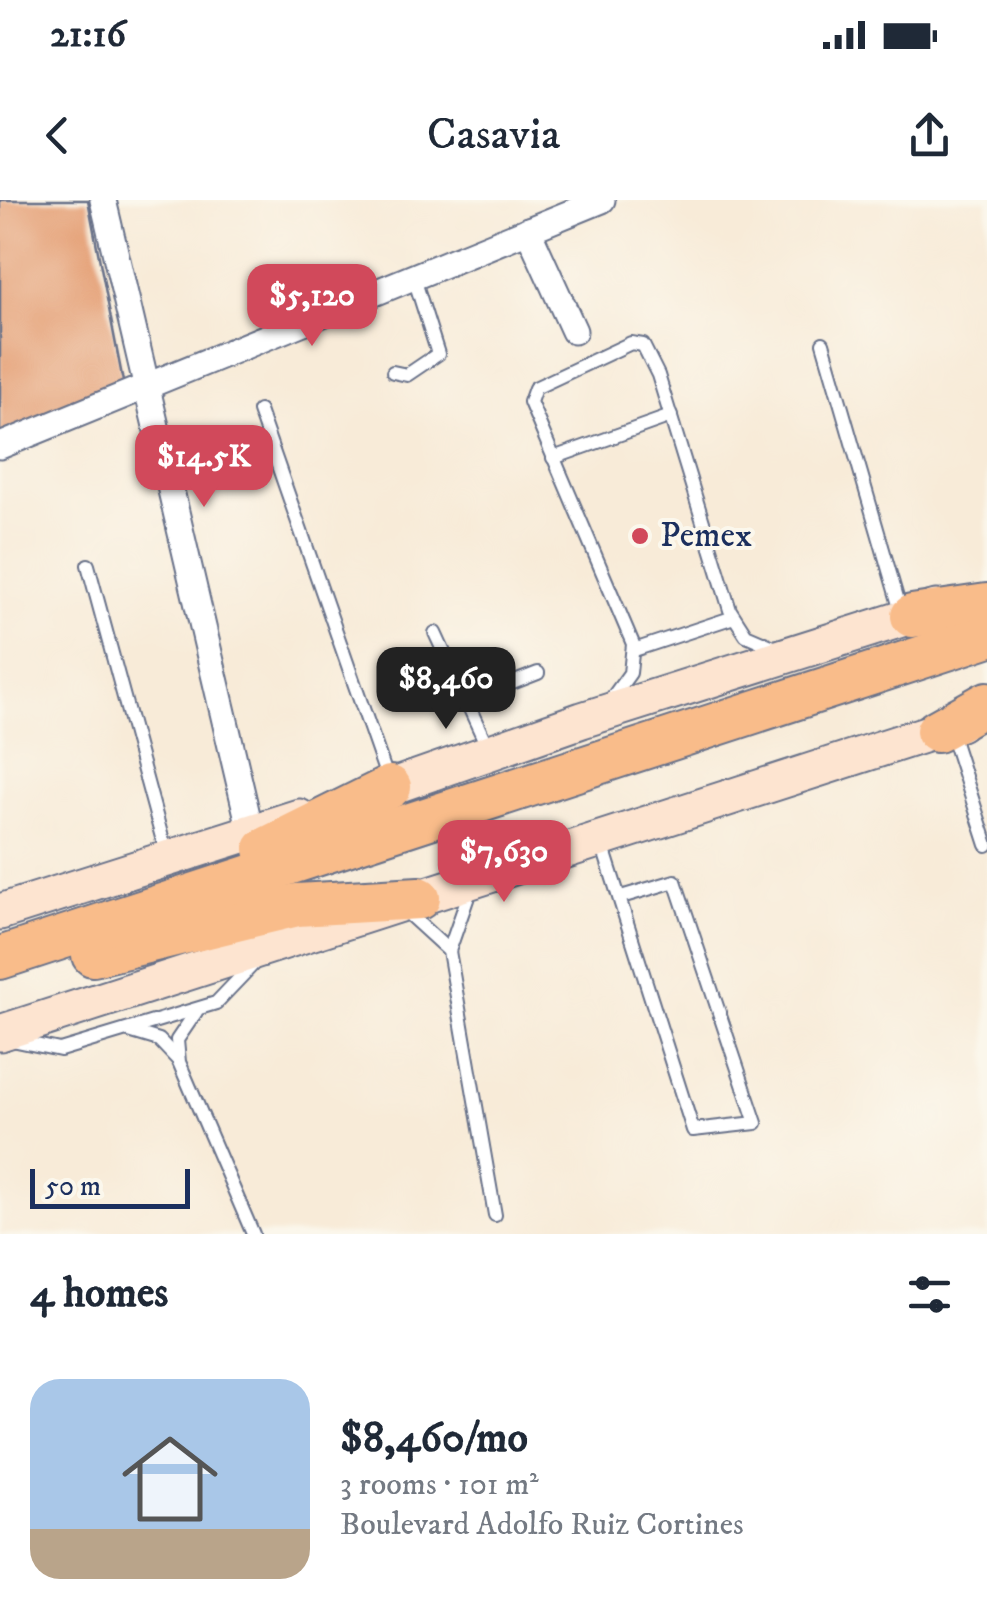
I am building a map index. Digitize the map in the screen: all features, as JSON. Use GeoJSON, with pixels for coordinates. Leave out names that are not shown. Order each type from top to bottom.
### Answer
{"type":"FeatureCollection","features":[{"type":"Feature","properties":{"kind":"highway"},"geometry":{"type":"LineString","coordinates":[[907,617],[987,605]]}},
{"type":"Feature","properties":{"kind":"highway"},"geometry":{"type":"LineString","coordinates":[[0,984],[76,946],[277,868],[987,636]]}},
{"type":"Feature","properties":{"kind":"highway"},"geometry":{"type":"LineString","coordinates":[[277,868],[987,664]]}},
{"type":"Feature","properties":{"kind":"highway"},"geometry":{"type":"LineString","coordinates":[[943,729],[987,703]]}},
{"type":"Feature","properties":{"kind":"highway"},"geometry":{"type":"LineString","coordinates":[[277,868],[390,787]]}},
{"type":"Feature","properties":{"kind":"highway"},"geometry":{"type":"LineString","coordinates":[[277,868],[408,902]]}},
{"type":"Feature","properties":{"kind":"highway"},"geometry":{"type":"LineString","coordinates":[[0,958],[76,946]]}},
{"type":"Feature","properties":{"kind":"main road"},"geometry":{"type":"LineString","coordinates":[[390,787],[582,720],[987,590]]}},
{"type":"Feature","properties":{"kind":"main road"},"geometry":{"type":"LineString","coordinates":[[0,1036],[987,714]]}},
{"type":"Feature","properties":{"kind":"main road"},"geometry":{"type":"LineString","coordinates":[[0,912],[168,859],[277,868]]}},
{"type":"Feature","properties":{"kind":"street"},"geometry":{"type":"LineString","coordinates":[[103,200],[147,386],[277,868]]}},
{"type":"Feature","properties":{"kind":"street"},"geometry":{"type":"LineString","coordinates":[[0,446],[602,200]]}},
{"type":"Feature","properties":{"kind":"street"},"geometry":{"type":"LineString","coordinates":[[528,230],[574,331]]}},
{"type":"Feature","properties":{"kind":"lane"},"geometry":{"type":"LineString","coordinates":[[393,372],[407,375],[438,354],[414,278]]}},
{"type":"Feature","properties":{"kind":"lane"},"geometry":{"type":"LineString","coordinates":[[823,343],[907,617]]}},
{"type":"Feature","properties":{"kind":"lane"},"geometry":{"type":"LineString","coordinates":[[582,720],[626,683],[634,650],[530,402],[535,388],[631,344],[647,351],[734,617],[746,635],[766,646],[807,647]]}},
{"type":"Feature","properties":{"kind":"lane"},"geometry":{"type":"LineString","coordinates":[[259,411],[390,787]]}},
{"type":"Feature","properties":{"kind":"lane"},"geometry":{"type":"LineString","coordinates":[[553,458],[671,416]]}},
{"type":"Feature","properties":{"kind":"lane"},"geometry":{"type":"LineString","coordinates":[[88,565],[168,859]]}},
{"type":"Feature","properties":{"kind":"lane"},"geometry":{"type":"LineString","coordinates":[[634,650],[734,617]]}},
{"type":"Feature","properties":{"kind":"lane"},"geometry":{"type":"LineString","coordinates":[[435,633],[490,751]]}},
{"type":"Feature","properties":{"kind":"lane"},"geometry":{"type":"LineString","coordinates":[[466,700],[538,673]]}},
{"type":"Feature","properties":{"kind":"lane"},"geometry":{"type":"LineString","coordinates":[[943,729],[987,845]]}},
{"type":"Feature","properties":{"kind":"lane"},"geometry":{"type":"LineString","coordinates":[[601,838],[693,1130],[756,1123],[675,881],[621,898]]}},
{"type":"Feature","properties":{"kind":"lane"},"geometry":{"type":"LineString","coordinates":[[473,882],[449,951],[495,1215]]}},
{"type":"Feature","properties":{"kind":"lane"},"geometry":{"type":"LineString","coordinates":[[408,902],[449,951]]}},
{"type":"Feature","properties":{"kind":"lane"},"geometry":{"type":"LineString","coordinates":[[0,1036],[52,1051],[207,1006],[227,996],[256,960],[278,944]]}},
{"type":"Feature","properties":{"kind":"lane"},"geometry":{"type":"LineString","coordinates":[[179,1062],[180,1031],[207,1006]]}},
{"type":"Feature","properties":{"kind":"lane"},"geometry":{"type":"LineString","coordinates":[[122,1032],[152,1036],[179,1062],[254,1234]]}},
{"type":"Feature","properties":{"kind":"building"},"geometry":{"type":"Polygon","coordinates":[[[0,200],[88,200],[125,392],[0,443],[0,200]]]}},
{"type":"Feature","properties":{"kind":"place","name":"Pemex"},"geometry":{"type":"Point","coordinates":[640,536]}}]}
